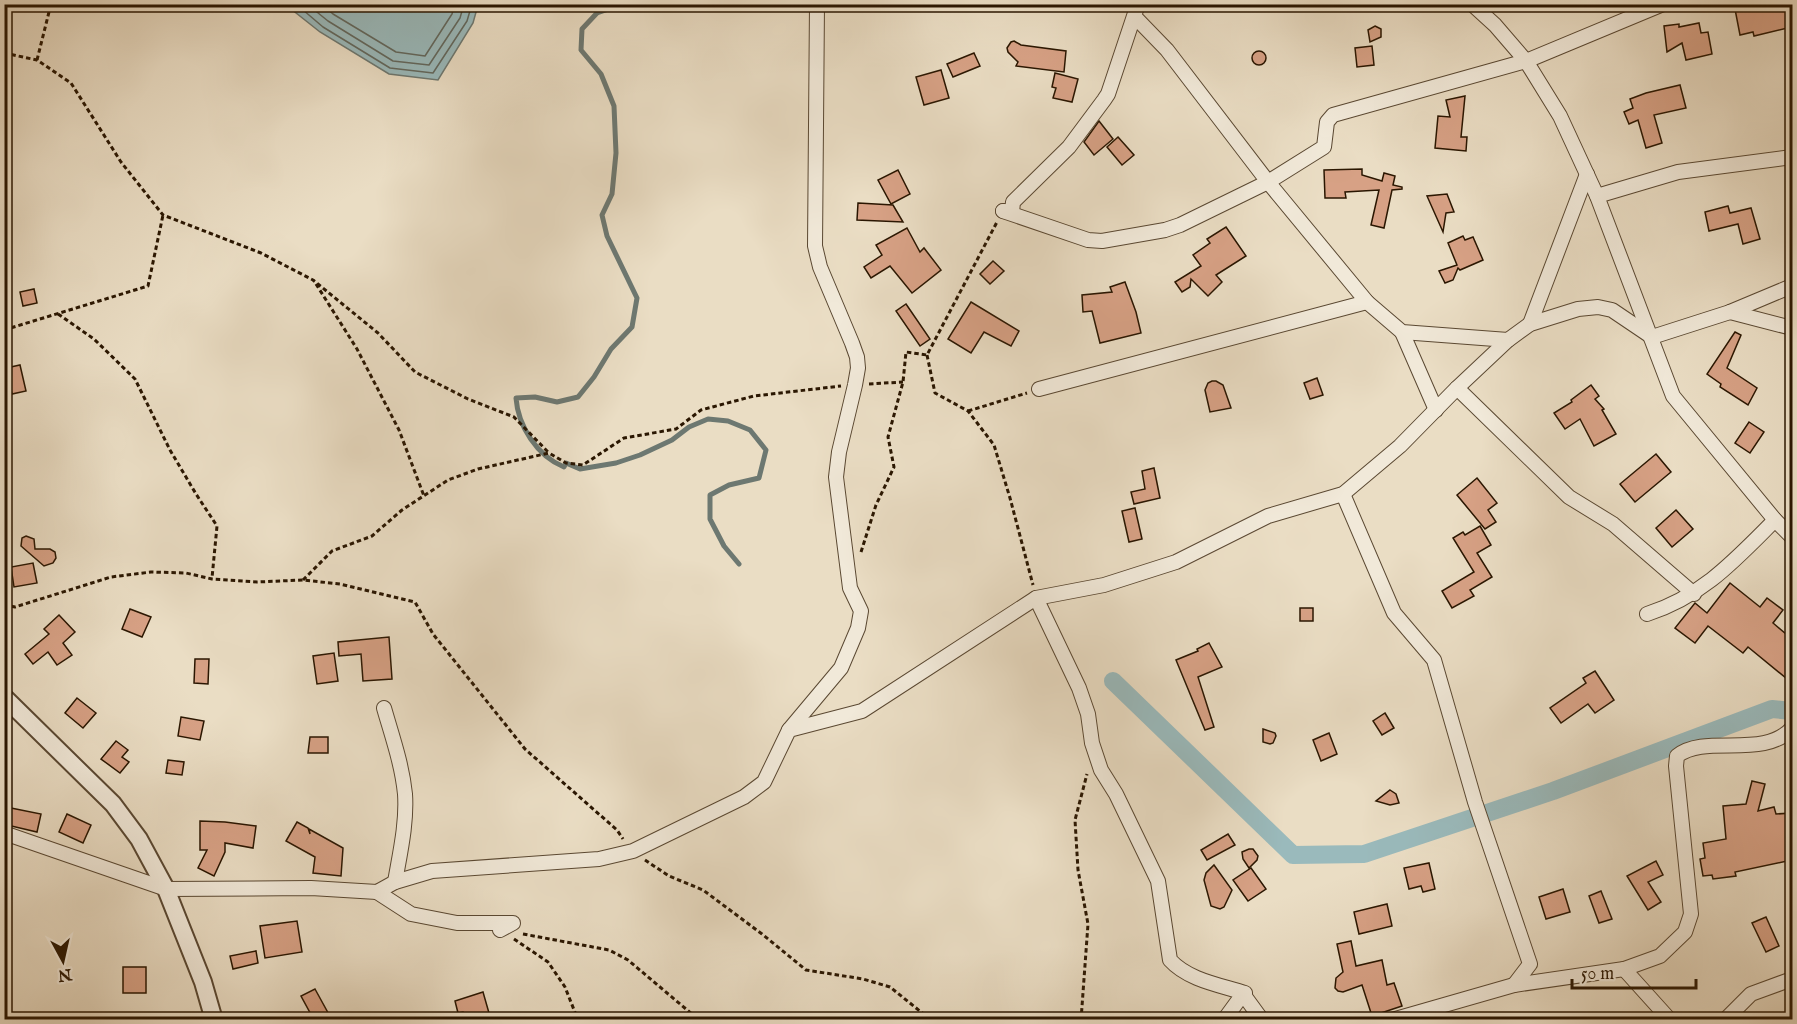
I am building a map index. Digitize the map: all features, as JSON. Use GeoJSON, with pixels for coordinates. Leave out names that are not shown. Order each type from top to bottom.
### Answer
{"type":"FeatureCollection","features":[{"type":"Feature","properties":{"kind":"street"},"geometry":{"type":"LineString","coordinates":[[376,892],[395,882],[432,871],[599,859],[633,851],[744,797],[764,782],[789,730],[841,668],[855,637],[861,611],[850,588],[836,477],[839,452],[858,368],[857,357],[820,267],[815,246],[817,4]]}},
{"type":"Feature","properties":{"kind":"street"},"geometry":{"type":"LineString","coordinates":[[1472,4],[1495,25],[1526,61],[1560,116],[1597,196],[1673,396],[1775,520],[1792,537]]}},
{"type":"Feature","properties":{"kind":"street"},"geometry":{"type":"LineString","coordinates":[[1003,211],[1074,236],[1102,241],[1180,225],[1268,182],[1324,147],[1327,122],[1333,115],[1526,61],[1663,4]]}},
{"type":"Feature","properties":{"kind":"street"},"geometry":{"type":"LineString","coordinates":[[1136,11],[1268,182],[1367,303],[1402,332],[1436,410]]}},
{"type":"Feature","properties":{"kind":"street"},"geometry":{"type":"LineString","coordinates":[[1003,211],[1012,212],[1013,202],[1069,147],[1108,94],[1136,11]]}},
{"type":"Feature","properties":{"kind":"street"},"geometry":{"type":"LineString","coordinates":[[1597,196],[1678,172],[1792,158]]}},
{"type":"Feature","properties":{"kind":"street"},"geometry":{"type":"LineString","coordinates":[[1530,324],[1587,174]]}},
{"type":"Feature","properties":{"kind":"street"},"geometry":{"type":"LineString","coordinates":[[1652,337],[1730,312],[1792,286]]}},
{"type":"Feature","properties":{"kind":"street"},"geometry":{"type":"LineString","coordinates":[[1039,389],[1367,303]]}},
{"type":"Feature","properties":{"kind":"street"},"geometry":{"type":"LineString","coordinates":[[789,730],[862,711],[1036,598],[1104,585],[1176,562],[1268,516],[1343,495],[1395,451],[1508,340],[1530,324],[1578,309],[1598,307],[1612,310],[1652,337]]}},
{"type":"Feature","properties":{"kind":"street"},"geometry":{"type":"LineString","coordinates":[[1730,312],[1792,327]]}},
{"type":"Feature","properties":{"kind":"street"},"geometry":{"type":"LineString","coordinates":[[1402,332],[1508,340]]}},
{"type":"Feature","properties":{"kind":"street"},"geometry":{"type":"LineString","coordinates":[[1457,388],[1569,497],[1613,524],[1694,594]]}},
{"type":"Feature","properties":{"kind":"street"},"geometry":{"type":"LineString","coordinates":[[1343,495],[1394,614],[1434,660],[1475,802],[1530,964],[1514,985]]}},
{"type":"Feature","properties":{"kind":"street"},"geometry":{"type":"LineString","coordinates":[[1647,614],[1694,594],[1722,573],[1775,520]]}},
{"type":"Feature","properties":{"kind":"street"},"geometry":{"type":"LineString","coordinates":[[1036,598],[1079,688],[1088,714],[1092,743],[1101,770],[1129,820],[1160,888],[1170,960],[1187,974],[1245,993],[1243,994],[1262,1020]]}},
{"type":"Feature","properties":{"kind":"street"},"geometry":{"type":"LineString","coordinates":[[4,697],[112,804],[139,839],[166,889],[203,982],[214,1020]]}},
{"type":"Feature","properties":{"kind":"street"},"geometry":{"type":"LineString","coordinates":[[384,708],[402,772],[405,795],[403,834],[395,882]]}},
{"type":"Feature","properties":{"kind":"street"},"geometry":{"type":"LineString","coordinates":[[1392,1020],[1514,985],[1624,969],[1660,956],[1685,932],[1691,914],[1676,766],[1677,756],[1687,748],[1749,745],[1776,740],[1784,737],[1792,728]]}},
{"type":"Feature","properties":{"kind":"street"},"geometry":{"type":"LineString","coordinates":[[4,833],[166,889],[311,888],[376,892],[411,914],[457,923],[513,923],[500,930]]}},
{"type":"Feature","properties":{"kind":"street"},"geometry":{"type":"LineString","coordinates":[[1624,969],[1670,1020]]}},
{"type":"Feature","properties":{"kind":"street"},"geometry":{"type":"LineString","coordinates":[[1725,1019],[1751,994],[1792,979]]}},
{"type":"Feature","properties":{"kind":"street"},"geometry":{"type":"LineString","coordinates":[[1224,1020],[1243,994]]}},
{"type":"Feature","properties":{"kind":"path"},"geometry":{"type":"LineString","coordinates":[[37,60],[51,4]]}},
{"type":"Feature","properties":{"kind":"path"},"geometry":{"type":"LineString","coordinates":[[4,53],[37,60],[71,83],[121,162],[163,215],[261,253],[313,280],[378,333],[415,372],[468,399],[514,417],[549,453],[566,463],[583,465],[624,438],[676,429],[701,410],[754,396],[903,382]]}},
{"type":"Feature","properties":{"kind":"path"},"geometry":{"type":"LineString","coordinates":[[1003,211],[927,355],[935,393],[968,411],[994,445],[1031,571],[1036,598]]}},
{"type":"Feature","properties":{"kind":"path"},"geometry":{"type":"LineString","coordinates":[[4,330],[148,286],[163,215]]}},
{"type":"Feature","properties":{"kind":"path"},"geometry":{"type":"LineString","coordinates":[[313,280],[357,349],[399,430],[424,496]]}},
{"type":"Feature","properties":{"kind":"path"},"geometry":{"type":"LineString","coordinates":[[58,314],[94,339],[135,379],[170,450],[217,526],[212,579]]}},
{"type":"Feature","properties":{"kind":"path"},"geometry":{"type":"LineString","coordinates":[[860,557],[876,506],[894,467],[888,437],[903,382],[906,351],[927,355]]}},
{"type":"Feature","properties":{"kind":"path"},"geometry":{"type":"LineString","coordinates":[[968,411],[1039,389]]}},
{"type":"Feature","properties":{"kind":"path"},"geometry":{"type":"LineString","coordinates":[[303,580],[332,551],[372,536],[402,510],[448,480],[478,469],[549,453]]}},
{"type":"Feature","properties":{"kind":"path"},"geometry":{"type":"LineString","coordinates":[[4,605],[15,607],[111,577],[151,572],[186,573],[212,579],[257,582],[303,580],[340,584],[415,602],[432,634],[525,749],[617,830],[633,851],[669,876],[703,890],[806,970],[863,979],[890,987],[931,1020]]}},
{"type":"Feature","properties":{"kind":"path"},"geometry":{"type":"LineString","coordinates":[[1081,1020],[1088,924],[1077,870],[1075,820],[1085,786],[1092,743]]}},
{"type":"Feature","properties":{"kind":"path"},"geometry":{"type":"LineString","coordinates":[[500,930],[548,962],[566,987],[578,1020]]}},
{"type":"Feature","properties":{"kind":"path"},"geometry":{"type":"LineString","coordinates":[[500,930],[609,950],[628,960],[663,987],[676,1002],[699,1020]]}},
{"type":"Feature","properties":{"kind":"water"},"geometry":{"type":"Polygon","coordinates":[[[286,5],[478,5],[473,23],[438,80],[389,74],[320,32],[286,5]]]}},
{"type":"Feature","properties":{"kind":"building"},"geometry":{"type":"Polygon","coordinates":[[[1734,4],[1787,4],[1792,27],[1754,36],[1753,32],[1740,35],[1734,4]]]}},
{"type":"Feature","properties":{"kind":"building"},"geometry":{"type":"Polygon","coordinates":[[[1699,23],[1701,33],[1708,32],[1712,54],[1686,60],[1682,43],[1667,52],[1664,26],[1679,24],[1679,27],[1699,23]]]}},
{"type":"Feature","properties":{"kind":"building"},"geometry":{"type":"Polygon","coordinates":[[[1375,26],[1381,29],[1381,37],[1370,42],[1368,30],[1375,26]]]}},
{"type":"Feature","properties":{"kind":"building"},"geometry":{"type":"Polygon","coordinates":[[[1014,41],[1021,45],[1066,51],[1064,72],[1016,66],[1018,62],[1007,48],[1014,41]]]}},
{"type":"Feature","properties":{"kind":"building"},"geometry":{"type":"Polygon","coordinates":[[[1372,46],[1374,65],[1357,67],[1355,48],[1372,46]]]}},
{"type":"Feature","properties":{"kind":"building"},"geometry":{"type":"Polygon","coordinates":[[[1256,51],[1262,51],[1266,58],[1262,65],[1256,65],[1252,61],[1252,55],[1256,51]]]}},
{"type":"Feature","properties":{"kind":"building"},"geometry":{"type":"Polygon","coordinates":[[[974,53],[980,66],[953,77],[947,64],[974,53]]]}},
{"type":"Feature","properties":{"kind":"building"},"geometry":{"type":"Polygon","coordinates":[[[941,70],[949,98],[924,105],[916,77],[941,70]]]}},
{"type":"Feature","properties":{"kind":"building"},"geometry":{"type":"Polygon","coordinates":[[[1055,73],[1078,79],[1072,102],[1053,98],[1056,88],[1052,87],[1055,73]]]}},
{"type":"Feature","properties":{"kind":"building"},"geometry":{"type":"Polygon","coordinates":[[[1680,85],[1686,108],[1654,115],[1662,143],[1646,148],[1638,120],[1629,124],[1624,112],[1633,108],[1630,99],[1680,85]]]}},
{"type":"Feature","properties":{"kind":"building"},"geometry":{"type":"Polygon","coordinates":[[[1465,96],[1461,137],[1467,137],[1466,151],[1435,148],[1438,116],[1450,117],[1446,100],[1465,96]]]}},
{"type":"Feature","properties":{"kind":"building"},"geometry":{"type":"Polygon","coordinates":[[[1099,121],[1113,139],[1094,155],[1084,142],[1099,121]]]}},
{"type":"Feature","properties":{"kind":"building"},"geometry":{"type":"Polygon","coordinates":[[[1118,137],[1134,155],[1122,165],[1107,147],[1118,137]]]}},
{"type":"Feature","properties":{"kind":"building"},"geometry":{"type":"Polygon","coordinates":[[[1362,169],[1362,175],[1382,181],[1384,173],[1395,176],[1393,185],[1402,187],[1402,189],[1392,190],[1384,228],[1371,225],[1379,190],[1345,192],[1346,198],[1325,198],[1324,170],[1362,169]]]}},
{"type":"Feature","properties":{"kind":"building"},"geometry":{"type":"Polygon","coordinates":[[[898,170],[910,194],[891,204],[878,180],[898,170]]]}},
{"type":"Feature","properties":{"kind":"building"},"geometry":{"type":"Polygon","coordinates":[[[1447,194],[1454,212],[1446,213],[1443,232],[1427,196],[1447,194]]]}},
{"type":"Feature","properties":{"kind":"building"},"geometry":{"type":"Polygon","coordinates":[[[858,203],[893,205],[903,222],[857,220],[858,203]]]}},
{"type":"Feature","properties":{"kind":"building"},"geometry":{"type":"Polygon","coordinates":[[[1728,206],[1730,213],[1751,208],[1760,239],[1743,244],[1738,224],[1709,231],[1705,212],[1728,206]]]}},
{"type":"Feature","properties":{"kind":"building"},"geometry":{"type":"Polygon","coordinates":[[[1226,227],[1246,256],[1216,275],[1222,282],[1208,296],[1191,279],[1190,287],[1182,292],[1175,282],[1201,266],[1193,255],[1210,243],[1207,239],[1226,227]]]}},
{"type":"Feature","properties":{"kind":"building"},"geometry":{"type":"Polygon","coordinates":[[[907,228],[920,252],[924,248],[941,270],[912,293],[890,266],[871,278],[864,267],[882,255],[876,245],[907,228]]]}},
{"type":"Feature","properties":{"kind":"building"},"geometry":{"type":"Polygon","coordinates":[[[1463,236],[1465,240],[1473,237],[1483,260],[1460,270],[1458,268],[1453,280],[1445,283],[1439,271],[1457,265],[1448,243],[1463,236]]]}},
{"type":"Feature","properties":{"kind":"building"},"geometry":{"type":"Polygon","coordinates":[[[993,261],[1004,271],[990,284],[980,274],[993,261]]]}},
{"type":"Feature","properties":{"kind":"building"},"geometry":{"type":"Polygon","coordinates":[[[1125,282],[1141,333],[1100,343],[1092,311],[1083,312],[1082,295],[1112,292],[1110,287],[1125,282]]]}},
{"type":"Feature","properties":{"kind":"building"},"geometry":{"type":"Polygon","coordinates":[[[34,289],[37,303],[23,306],[20,292],[34,289]]]}},
{"type":"Feature","properties":{"kind":"building"},"geometry":{"type":"Polygon","coordinates":[[[971,302],[1019,331],[1011,346],[984,332],[971,353],[948,339],[971,302]]]}},
{"type":"Feature","properties":{"kind":"building"},"geometry":{"type":"Polygon","coordinates":[[[906,304],[930,339],[920,346],[896,311],[906,304]]]}},
{"type":"Feature","properties":{"kind":"building"},"geometry":{"type":"Polygon","coordinates":[[[1735,332],[1741,335],[1727,368],[1757,388],[1748,405],[1720,387],[1721,384],[1707,374],[1735,332]]]}},
{"type":"Feature","properties":{"kind":"building"},"geometry":{"type":"Polygon","coordinates":[[[20,365],[26,391],[12,394],[6,368],[20,365]]]}},
{"type":"Feature","properties":{"kind":"building"},"geometry":{"type":"Polygon","coordinates":[[[1317,378],[1323,395],[1310,399],[1304,383],[1317,378]]]}},
{"type":"Feature","properties":{"kind":"building"},"geometry":{"type":"Polygon","coordinates":[[[1212,381],[1223,385],[1231,408],[1210,412],[1205,390],[1208,383],[1212,381]]]}},
{"type":"Feature","properties":{"kind":"building"},"geometry":{"type":"Polygon","coordinates":[[[1591,385],[1599,396],[1595,399],[1604,409],[1602,410],[1616,434],[1594,446],[1580,419],[1565,429],[1554,413],[1572,402],[1571,400],[1591,385]]]}},
{"type":"Feature","properties":{"kind":"building"},"geometry":{"type":"Polygon","coordinates":[[[1749,422],[1764,432],[1750,453],[1735,443],[1749,422]]]}},
{"type":"Feature","properties":{"kind":"building"},"geometry":{"type":"Polygon","coordinates":[[[1656,454],[1671,472],[1635,502],[1620,484],[1656,454]]]}},
{"type":"Feature","properties":{"kind":"building"},"geometry":{"type":"Polygon","coordinates":[[[1154,468],[1160,498],[1134,504],[1131,492],[1145,489],[1142,471],[1154,468]]]}},
{"type":"Feature","properties":{"kind":"building"},"geometry":{"type":"Polygon","coordinates":[[[1477,478],[1497,503],[1488,510],[1496,522],[1485,529],[1457,495],[1477,478]]]}},
{"type":"Feature","properties":{"kind":"building"},"geometry":{"type":"Polygon","coordinates":[[[1135,508],[1142,539],[1129,542],[1122,511],[1135,508]]]}},
{"type":"Feature","properties":{"kind":"building"},"geometry":{"type":"Polygon","coordinates":[[[1676,510],[1693,529],[1672,547],[1656,528],[1676,510]]]}},
{"type":"Feature","properties":{"kind":"building"},"geometry":{"type":"Polygon","coordinates":[[[1480,526],[1491,545],[1477,553],[1492,577],[1470,590],[1474,596],[1452,608],[1442,591],[1474,572],[1453,538],[1463,532],[1465,535],[1480,526]]]}},
{"type":"Feature","properties":{"kind":"building"},"geometry":{"type":"Polygon","coordinates":[[[26,536],[34,539],[35,549],[50,549],[55,552],[56,558],[53,563],[44,566],[21,546],[22,538],[26,536]]]}},
{"type":"Feature","properties":{"kind":"building"},"geometry":{"type":"Polygon","coordinates":[[[33,563],[37,583],[14,587],[11,567],[33,563]]]}},
{"type":"Feature","properties":{"kind":"building"},"geometry":{"type":"Polygon","coordinates":[[[1730,583],[1760,607],[1767,598],[1783,610],[1773,623],[1792,639],[1792,683],[1748,647],[1743,653],[1708,626],[1695,643],[1675,628],[1695,603],[1707,613],[1730,583]]]}},
{"type":"Feature","properties":{"kind":"building"},"geometry":{"type":"Polygon","coordinates":[[[1300,608],[1313,608],[1313,621],[1300,621],[1300,608]]]}},
{"type":"Feature","properties":{"kind":"building"},"geometry":{"type":"Polygon","coordinates":[[[130,609],[151,617],[142,637],[122,629],[130,609]]]}},
{"type":"Feature","properties":{"kind":"building"},"geometry":{"type":"Polygon","coordinates":[[[59,615],[75,632],[63,643],[72,655],[57,665],[48,652],[33,664],[25,654],[49,634],[44,629],[59,615]]]}},
{"type":"Feature","properties":{"kind":"building"},"geometry":{"type":"Polygon","coordinates":[[[389,637],[392,679],[363,681],[361,654],[339,656],[338,642],[389,637]]]}},
{"type":"Feature","properties":{"kind":"building"},"geometry":{"type":"Polygon","coordinates":[[[1209,643],[1222,667],[1198,677],[1214,727],[1205,730],[1176,660],[1198,651],[1197,649],[1209,643]]]}},
{"type":"Feature","properties":{"kind":"building"},"geometry":{"type":"Polygon","coordinates":[[[334,653],[338,681],[317,684],[313,656],[334,653]]]}},
{"type":"Feature","properties":{"kind":"building"},"geometry":{"type":"Polygon","coordinates":[[[195,659],[209,659],[208,684],[194,683],[195,659]]]}},
{"type":"Feature","properties":{"kind":"building"},"geometry":{"type":"Polygon","coordinates":[[[1595,671],[1614,700],[1595,713],[1588,704],[1561,723],[1550,708],[1586,683],[1583,678],[1595,671]]]}},
{"type":"Feature","properties":{"kind":"building"},"geometry":{"type":"Polygon","coordinates":[[[77,698],[96,713],[83,728],[65,713],[77,698]]]}},
{"type":"Feature","properties":{"kind":"building"},"geometry":{"type":"Polygon","coordinates":[[[1385,713],[1394,728],[1382,735],[1373,721],[1385,713]]]}},
{"type":"Feature","properties":{"kind":"building"},"geometry":{"type":"Polygon","coordinates":[[[181,717],[204,721],[200,740],[178,736],[181,717]]]}},
{"type":"Feature","properties":{"kind":"building"},"geometry":{"type":"Polygon","coordinates":[[[1263,729],[1275,733],[1273,743],[1263,742],[1263,729]]]}},
{"type":"Feature","properties":{"kind":"building"},"geometry":{"type":"Polygon","coordinates":[[[1329,733],[1337,754],[1321,761],[1313,740],[1329,733]]]}},
{"type":"Feature","properties":{"kind":"building"},"geometry":{"type":"Polygon","coordinates":[[[310,737],[328,737],[328,753],[308,753],[310,737]]]}},
{"type":"Feature","properties":{"kind":"building"},"geometry":{"type":"Polygon","coordinates":[[[116,741],[128,750],[122,757],[129,762],[120,773],[101,759],[116,741]]]}},
{"type":"Feature","properties":{"kind":"building"},"geometry":{"type":"Polygon","coordinates":[[[168,760],[184,762],[182,775],[166,773],[168,760]]]}},
{"type":"Feature","properties":{"kind":"building"},"geometry":{"type":"Polygon","coordinates":[[[1752,781],[1765,784],[1758,811],[1774,807],[1776,814],[1792,813],[1792,860],[1735,872],[1736,876],[1713,879],[1712,875],[1703,876],[1700,859],[1705,858],[1703,843],[1726,839],[1723,806],[1746,804],[1752,781]]]}},
{"type":"Feature","properties":{"kind":"building"},"geometry":{"type":"Polygon","coordinates":[[[1390,790],[1396,794],[1399,803],[1390,805],[1376,801],[1390,790]]]}},
{"type":"Feature","properties":{"kind":"building"},"geometry":{"type":"Polygon","coordinates":[[[11,808],[41,814],[37,832],[7,825],[11,808]]]}},
{"type":"Feature","properties":{"kind":"building"},"geometry":{"type":"Polygon","coordinates":[[[67,814],[91,825],[83,843],[59,832],[67,814]]]}},
{"type":"Feature","properties":{"kind":"building"},"geometry":{"type":"Polygon","coordinates":[[[200,821],[256,826],[253,848],[225,843],[225,852],[214,876],[198,868],[207,850],[200,850],[200,821]]]}},
{"type":"Feature","properties":{"kind":"building"},"geometry":{"type":"Polygon","coordinates":[[[297,822],[308,828],[310,834],[309,829],[343,848],[341,876],[313,873],[315,857],[286,841],[297,822]]]}},
{"type":"Feature","properties":{"kind":"building"},"geometry":{"type":"Polygon","coordinates":[[[1228,834],[1235,845],[1207,860],[1201,850],[1228,834]]]}},
{"type":"Feature","properties":{"kind":"building"},"geometry":{"type":"Polygon","coordinates":[[[1253,849],[1258,856],[1249,868],[1243,859],[1242,852],[1253,849]]]}},
{"type":"Feature","properties":{"kind":"building"},"geometry":{"type":"Polygon","coordinates":[[[1656,861],[1663,875],[1648,882],[1661,902],[1648,910],[1627,876],[1656,861]]]}},
{"type":"Feature","properties":{"kind":"building"},"geometry":{"type":"Polygon","coordinates":[[[1429,863],[1435,889],[1423,892],[1421,886],[1409,889],[1404,868],[1429,863]]]}},
{"type":"Feature","properties":{"kind":"building"},"geometry":{"type":"Polygon","coordinates":[[[1214,865],[1232,890],[1224,907],[1220,909],[1211,906],[1204,880],[1206,873],[1214,865]]]}},
{"type":"Feature","properties":{"kind":"building"},"geometry":{"type":"Polygon","coordinates":[[[1251,868],[1266,889],[1248,901],[1233,880],[1251,868]]]}},
{"type":"Feature","properties":{"kind":"building"},"geometry":{"type":"Polygon","coordinates":[[[1563,889],[1570,912],[1546,919],[1539,897],[1563,889]]]}},
{"type":"Feature","properties":{"kind":"building"},"geometry":{"type":"Polygon","coordinates":[[[1601,891],[1612,919],[1599,923],[1589,896],[1601,891]]]}},
{"type":"Feature","properties":{"kind":"building"},"geometry":{"type":"Polygon","coordinates":[[[1387,904],[1392,926],[1359,934],[1354,912],[1387,904]]]}},
{"type":"Feature","properties":{"kind":"building"},"geometry":{"type":"Polygon","coordinates":[[[1766,917],[1779,946],[1766,952],[1752,923],[1766,917]]]}},
{"type":"Feature","properties":{"kind":"building"},"geometry":{"type":"Polygon","coordinates":[[[297,921],[302,952],[265,958],[260,926],[297,921]]]}},
{"type":"Feature","properties":{"kind":"building"},"geometry":{"type":"Polygon","coordinates":[[[1351,941],[1356,966],[1382,960],[1387,985],[1394,983],[1402,1006],[1372,1016],[1362,985],[1343,992],[1335,988],[1336,978],[1343,972],[1337,944],[1351,941]]]}},
{"type":"Feature","properties":{"kind":"building"},"geometry":{"type":"Polygon","coordinates":[[[256,951],[258,963],[233,969],[230,956],[256,951]]]}},
{"type":"Feature","properties":{"kind":"building"},"geometry":{"type":"Polygon","coordinates":[[[123,967],[146,967],[146,993],[123,993],[123,967]]]}},
{"type":"Feature","properties":{"kind":"building"},"geometry":{"type":"Polygon","coordinates":[[[315,989],[332,1020],[314,1020],[301,996],[315,989]]]}},
{"type":"Feature","properties":{"kind":"building"},"geometry":{"type":"Polygon","coordinates":[[[483,992],[491,1020],[466,1020],[463,1012],[458,1013],[455,1001],[483,992]]]}},
{"type":"Feature","properties":{"kind":"waterway"},"geometry":{"type":"LineString","coordinates":[[623,4],[597,13],[582,29],[581,50],[601,74],[614,106],[616,153],[612,194],[602,215],[607,236],[637,298],[632,327],[611,349],[594,377],[578,397],[557,402],[535,397],[516,398],[518,409],[525,429],[545,456],[564,467],[566,463],[580,469],[616,463],[640,455],[672,440],[689,427],[708,419],[728,421],[750,430],[766,450],[759,478],[729,485],[710,495],[710,519],[724,546],[739,564]]}},
{"type":"Feature","properties":{"kind":"waterway"},"geometry":{"type":"LineString","coordinates":[[1113,681],[1293,855],[1364,854],[1553,791],[1772,709],[1792,711]]}}]}
